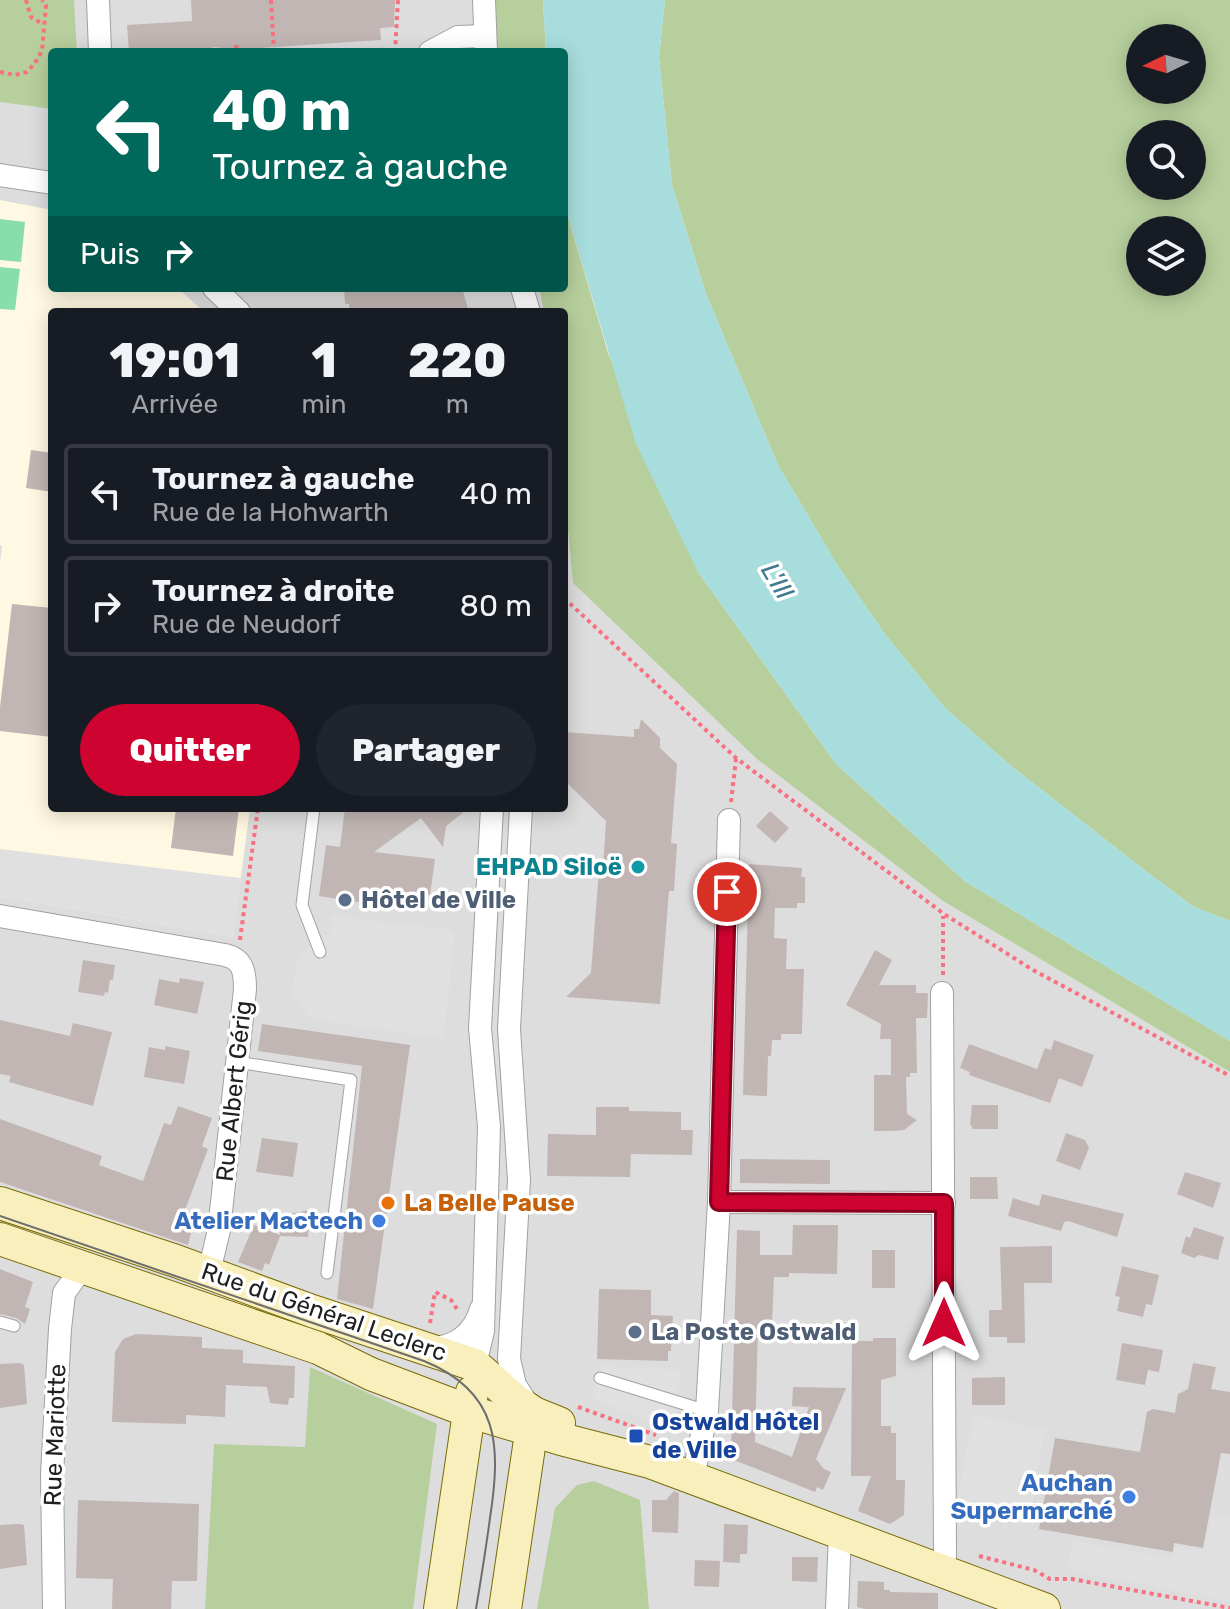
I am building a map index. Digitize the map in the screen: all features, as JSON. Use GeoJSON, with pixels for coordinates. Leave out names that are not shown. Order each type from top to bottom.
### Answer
{"type":"FeatureCollection","features":[{"type":"Feature","properties":{"kind":"main road","name":"Rue du Général Leclerc"},"geometry":{"type":"LineString","coordinates":[[0,1203],[426,1348],[479,1383],[527,1424],[569,1441],[631,1455]]}},
{"type":"Feature","properties":{"kind":"main road","name":"Rue du Général Leclerc"},"geometry":{"type":"LineString","coordinates":[[0,1239],[318,1348],[371,1374],[479,1383]]}},
{"type":"Feature","properties":{"kind":"main road"},"geometry":{"type":"LineString","coordinates":[[440,1609],[464,1444],[479,1383]]}},
{"type":"Feature","properties":{"kind":"main road","name":"Rue du Général Leclerc"},"geometry":{"type":"LineString","coordinates":[[527,1424],[631,1455],[840,1533],[943,1564],[1044,1609]]}},
{"type":"Feature","properties":{"kind":"main road"},"geometry":{"type":"LineString","coordinates":[[526,1471],[527,1424]]}},
{"type":"Feature","properties":{"kind":"main road"},"geometry":{"type":"LineString","coordinates":[[505,1609],[530,1457],[542,1445],[557,1440],[569,1441]]}},
{"type":"Feature","properties":{"kind":"street"},"geometry":{"type":"LineString","coordinates":[[98,0],[100,48]]}},
{"type":"Feature","properties":{"kind":"street"},"geometry":{"type":"LineString","coordinates":[[437,48],[458,37],[486,44],[484,0]]}},
{"type":"Feature","properties":{"kind":"street"},"geometry":{"type":"LineString","coordinates":[[0,175],[48,182]]}},
{"type":"Feature","properties":{"kind":"street"},"geometry":{"type":"LineString","coordinates":[[218,292],[235,308]]}},
{"type":"Feature","properties":{"kind":"street"},"geometry":{"type":"LineString","coordinates":[[479,1383],[489,1127],[480,1028],[492,812]]}},
{"type":"Feature","properties":{"kind":"street"},"geometry":{"type":"LineString","coordinates":[[479,1383],[519,1180],[509,1049],[521,812]]}},
{"type":"Feature","properties":{"kind":"street"},"geometry":{"type":"LineString","coordinates":[[693,1477],[707,1411],[719,1202],[729,820]]}},
{"type":"Feature","properties":{"kind":"street"},"geometry":{"type":"LineString","coordinates":[[0,916],[238,959]]}},
{"type":"Feature","properties":{"kind":"street","name":"Rue Albert Gérig"},"geometry":{"type":"LineString","coordinates":[[209,1272],[219,1230],[245,980],[238,959]]}},
{"type":"Feature","properties":{"kind":"street"},"geometry":{"type":"LineString","coordinates":[[482,991],[510,993]]}},
{"type":"Feature","properties":{"kind":"street"},"geometry":{"type":"LineString","coordinates":[[942,993],[943,1564]]}},
{"type":"Feature","properties":{"kind":"street"},"geometry":{"type":"LineString","coordinates":[[719,1202],[944,1203]]}},
{"type":"Feature","properties":{"kind":"street","name":"Rue Mariotte"},"geometry":{"type":"LineString","coordinates":[[54,1609],[52,1500],[55,1389],[63,1304],[69,1285],[83,1267]]}},
{"type":"Feature","properties":{"kind":"street"},"geometry":{"type":"LineString","coordinates":[[426,1348],[452,1344],[470,1332],[477,1321],[483,1296]]}},
{"type":"Feature","properties":{"kind":"street"},"geometry":{"type":"LineString","coordinates":[[479,1383],[515,1385],[527,1424]]}},
{"type":"Feature","properties":{"kind":"street"},"geometry":{"type":"LineString","coordinates":[[837,1609],[840,1533]]}},
{"type":"Feature","properties":{"kind":"lane"},"geometry":{"type":"LineString","coordinates":[[314,812],[302,905],[320,952]]}},
{"type":"Feature","properties":{"kind":"lane"},"geometry":{"type":"LineString","coordinates":[[237,1062],[351,1080],[327,1273]]}},
{"type":"Feature","properties":{"kind":"lane"},"geometry":{"type":"LineString","coordinates":[[0,1322],[14,1326]]}},
{"type":"Feature","properties":{"kind":"lane"},"geometry":{"type":"LineString","coordinates":[[600,1378],[707,1411]]}},
{"type":"Feature","properties":{"kind":"path"},"geometry":{"type":"LineString","coordinates":[[26,0],[31,17],[43,24]]}},
{"type":"Feature","properties":{"kind":"path"},"geometry":{"type":"LineString","coordinates":[[0,72],[15,75],[27,72],[42,51],[46,5],[42,0]]}},
{"type":"Feature","properties":{"kind":"path"},"geometry":{"type":"LineString","coordinates":[[271,0],[274,48]]}},
{"type":"Feature","properties":{"kind":"path"},"geometry":{"type":"LineString","coordinates":[[395,48],[398,0]]}},
{"type":"Feature","properties":{"kind":"path"},"geometry":{"type":"LineString","coordinates":[[568,602],[736,758],[944,914],[1033,970],[1230,1076]]}},
{"type":"Feature","properties":{"kind":"path"},"geometry":{"type":"LineString","coordinates":[[729,820],[736,758]]}},
{"type":"Feature","properties":{"kind":"path"},"geometry":{"type":"LineString","coordinates":[[238,959],[257,812]]}},
{"type":"Feature","properties":{"kind":"path"},"geometry":{"type":"LineString","coordinates":[[942,993],[944,914]]}},
{"type":"Feature","properties":{"kind":"path"},"geometry":{"type":"LineString","coordinates":[[573,1405],[664,1438]]}},
{"type":"Feature","properties":{"kind":"path"},"geometry":{"type":"LineString","coordinates":[[943,1564],[978,1555],[1034,1570],[1050,1579],[1072,1579],[1230,1608]]}},
{"type":"Feature","properties":{"kind":"shaded area"},"geometry":{"type":"Polygon","coordinates":[[[74,0],[495,0],[496,48],[77,48],[74,0]]]}},
{"type":"Feature","properties":{"kind":"shaded area"},"geometry":{"type":"Polygon","coordinates":[[[0,102],[48,108],[48,292],[540,292],[543,308],[48,308],[48,812],[568,812],[568,531],[573,583],[943,901],[1230,1072],[1230,1609],[0,1609],[0,102]]]}},
{"type":"Feature","properties":{"kind":"shaded area"},"geometry":{"type":"Polygon","coordinates":[[[0,200],[48,209],[48,292],[182,292],[200,308],[48,308],[48,812],[249,812],[233,937],[0,896],[0,200]]]}},
{"type":"Feature","properties":{"kind":"shaded area"},"geometry":{"type":"Polygon","coordinates":[[[0,849],[241,878],[233,937],[0,896],[0,849]]]}},
{"type":"Feature","properties":{"kind":"shaded area"},"geometry":{"type":"Polygon","coordinates":[[[332,916],[455,930],[444,1039],[310,1019],[291,992],[299,954],[331,931],[332,916]]]}},
{"type":"Feature","properties":{"kind":"shaded area"},"geometry":{"type":"Polygon","coordinates":[[[601,1366],[682,1370],[672,1429],[592,1399],[601,1366]]]}},
{"type":"Feature","properties":{"kind":"shaded area"},"geometry":{"type":"Polygon","coordinates":[[[973,1414],[1045,1430],[1031,1510],[957,1502],[973,1414]]]}},
{"type":"Feature","properties":{"kind":"shaded area"},"geometry":{"type":"Polygon","coordinates":[[[1211,1515],[1230,1518],[1230,1602],[1068,1570],[1073,1541],[1172,1558],[1174,1546],[1203,1551],[1211,1515]]]}},
{"type":"Feature","properties":{"kind":"green space"},"geometry":{"type":"Polygon","coordinates":[[[0,0],[74,0],[77,48],[48,48],[48,108],[0,102],[0,0]]]}},
{"type":"Feature","properties":{"kind":"green space"},"geometry":{"type":"Polygon","coordinates":[[[495,0],[543,0],[546,48],[496,48],[495,0]]]}},
{"type":"Feature","properties":{"kind":"green space"},"geometry":{"type":"Polygon","coordinates":[[[665,0],[1230,0],[1230,921],[1194,907],[1010,765],[945,708],[884,633],[836,563],[778,465],[706,294],[672,185],[659,57],[665,0]]]}},
{"type":"Feature","properties":{"kind":"green space"},"geometry":{"type":"Polygon","coordinates":[[[568,216],[608,353],[698,572],[836,764],[966,882],[1230,1041],[1230,1072],[943,901],[757,759],[573,583],[568,531],[568,308],[543,308],[540,292],[568,292],[568,216]]]}},
{"type":"Feature","properties":{"kind":"green space"},"geometry":{"type":"Polygon","coordinates":[[[0,219],[25,222],[21,262],[0,260],[0,219]]]}},
{"type":"Feature","properties":{"kind":"green space"},"geometry":{"type":"Polygon","coordinates":[[[0,267],[20,269],[15,310],[0,309],[0,267]]]}},
{"type":"Feature","properties":{"kind":"green space"},"geometry":{"type":"Polygon","coordinates":[[[310,1367],[437,1424],[413,1609],[205,1609],[214,1444],[305,1447],[310,1367]]]}},
{"type":"Feature","properties":{"kind":"green space"},"geometry":{"type":"Polygon","coordinates":[[[594,1481],[640,1500],[649,1609],[537,1609],[555,1508],[577,1485],[594,1481]]]}},
{"type":"Feature","properties":{"kind":"water","name":"L'Ill"},"geometry":{"type":"Polygon","coordinates":[[[543,0],[665,0],[659,57],[672,185],[706,294],[778,465],[836,563],[884,633],[945,708],[1010,765],[1143,869],[1194,907],[1230,921],[1230,1041],[966,882],[836,764],[698,572],[636,444],[568,216],[568,48],[546,48],[543,0]]]}},
{"type":"Feature","properties":{"kind":"building"},"geometry":{"type":"Polygon","coordinates":[[[191,0],[395,0],[394,27],[380,28],[381,40],[260,48],[129,48],[127,25],[192,21],[191,0]]]}},
{"type":"Feature","properties":{"kind":"building"},"geometry":{"type":"Polygon","coordinates":[[[344,292],[463,292],[468,308],[350,308],[349,304],[345,304],[344,292]]]}},
{"type":"Feature","properties":{"kind":"building"},"geometry":{"type":"Polygon","coordinates":[[[31,450],[48,452],[48,491],[26,488],[31,450]]]}},
{"type":"Feature","properties":{"kind":"building"},"geometry":{"type":"Polygon","coordinates":[[[12,604],[48,608],[48,737],[0,731],[12,604]]]}},
{"type":"Feature","properties":{"kind":"building","name":"EHPAD Siloë"},"geometry":{"type":"Polygon","coordinates":[[[641,719],[660,738],[660,748],[677,764],[671,843],[677,844],[674,891],[669,891],[660,1004],[566,997],[591,973],[606,821],[568,784],[568,732],[634,737],[634,729],[639,729],[641,719]]]}},
{"type":"Feature","properties":{"kind":"building"},"geometry":{"type":"Polygon","coordinates":[[[770,811],[789,828],[775,843],[756,826],[770,811]]]}},
{"type":"Feature","properties":{"kind":"building"},"geometry":{"type":"Polygon","coordinates":[[[176,812],[238,812],[233,856],[171,848],[176,812]]]}},
{"type":"Feature","properties":{"kind":"building"},"geometry":{"type":"Polygon","coordinates":[[[344,812],[464,812],[446,826],[443,847],[421,818],[374,852],[435,859],[430,895],[386,890],[385,900],[371,899],[370,904],[319,896],[326,845],[340,847],[344,812]]]}},
{"type":"Feature","properties":{"kind":"building"},"geometry":{"type":"Polygon","coordinates":[[[749,864],[802,868],[801,877],[805,877],[805,903],[797,903],[797,908],[775,908],[774,938],[787,939],[786,969],[804,969],[802,1034],[781,1034],[781,1040],[772,1040],[771,1056],[768,1056],[767,1096],[743,1095],[749,864]]]}},
{"type":"Feature","properties":{"kind":"building"},"geometry":{"type":"Polygon","coordinates":[[[875,950],[892,960],[879,985],[916,985],[916,993],[928,993],[927,1018],[916,1018],[917,1073],[906,1077],[907,1114],[917,1120],[904,1130],[874,1131],[874,1075],[891,1075],[891,1039],[880,1039],[881,1024],[846,1005],[875,950]]]}},
{"type":"Feature","properties":{"kind":"building"},"geometry":{"type":"Polygon","coordinates":[[[83,960],[115,965],[113,980],[110,980],[108,993],[105,992],[104,996],[78,992],[83,960]]]}},
{"type":"Feature","properties":{"kind":"building"},"geometry":{"type":"Polygon","coordinates":[[[180,978],[204,982],[197,1014],[154,1005],[159,979],[179,983],[180,978]]]}},
{"type":"Feature","properties":{"kind":"building"},"geometry":{"type":"Polygon","coordinates":[[[0,1020],[70,1036],[73,1023],[112,1032],[93,1106],[9,1082],[11,1076],[0,1074],[0,1020]]]}},
{"type":"Feature","properties":{"kind":"building"},"geometry":{"type":"Polygon","coordinates":[[[262,1024],[410,1045],[373,1309],[337,1299],[362,1066],[258,1051],[262,1024]]]}},
{"type":"Feature","properties":{"kind":"building"},"geometry":{"type":"Polygon","coordinates":[[[1054,1040],[1094,1055],[1082,1087],[1059,1078],[1050,1103],[969,1075],[970,1072],[960,1068],[969,1044],[1037,1069],[1045,1048],[1051,1050],[1054,1040]]]}},
{"type":"Feature","properties":{"kind":"building"},"geometry":{"type":"Polygon","coordinates":[[[165,1046],[190,1051],[184,1084],[144,1077],[149,1047],[165,1050],[165,1046]]]}},
{"type":"Feature","properties":{"kind":"building"},"geometry":{"type":"Polygon","coordinates":[[[972,1105],[998,1105],[998,1129],[973,1129],[970,1124],[972,1105]]]}},
{"type":"Feature","properties":{"kind":"building"},"geometry":{"type":"Polygon","coordinates":[[[178,1106],[212,1118],[202,1146],[208,1149],[185,1210],[196,1214],[188,1245],[0,1182],[0,1119],[102,1156],[99,1165],[143,1181],[164,1123],[171,1125],[178,1106]]]}},
{"type":"Feature","properties":{"kind":"building"},"geometry":{"type":"Polygon","coordinates":[[[596,1107],[681,1112],[681,1130],[693,1130],[692,1155],[631,1154],[630,1177],[547,1176],[548,1134],[596,1135],[596,1107]]]}},
{"type":"Feature","properties":{"kind":"building"},"geometry":{"type":"Polygon","coordinates":[[[1066,1133],[1085,1140],[1089,1148],[1080,1170],[1056,1161],[1066,1133]]]}},
{"type":"Feature","properties":{"kind":"building"},"geometry":{"type":"Polygon","coordinates":[[[262,1138],[298,1143],[293,1177],[256,1172],[262,1138]]]}},
{"type":"Feature","properties":{"kind":"building"},"geometry":{"type":"Polygon","coordinates":[[[740,1159],[830,1160],[830,1184],[740,1183],[740,1159]]]}},
{"type":"Feature","properties":{"kind":"building"},"geometry":{"type":"Polygon","coordinates":[[[1185,1172],[1221,1183],[1213,1208],[1177,1194],[1185,1172]]]}},
{"type":"Feature","properties":{"kind":"building"},"geometry":{"type":"Polygon","coordinates":[[[970,1177],[997,1177],[998,1199],[970,1199],[970,1177]]]}},
{"type":"Feature","properties":{"kind":"building"},"geometry":{"type":"Polygon","coordinates":[[[1042,1194],[1124,1214],[1117,1237],[1068,1221],[1064,1222],[1061,1231],[1008,1216],[1013,1198],[1039,1206],[1042,1194]]]}},
{"type":"Feature","properties":{"kind":"building"},"geometry":{"type":"Polygon","coordinates":[[[310,1210],[308,1237],[280,1236],[269,1265],[265,1263],[262,1271],[238,1262],[254,1225],[280,1235],[283,1215],[310,1210]]]}},
{"type":"Feature","properties":{"kind":"building"},"geometry":{"type":"Polygon","coordinates":[[[793,1225],[838,1225],[837,1274],[789,1273],[789,1277],[774,1277],[772,1324],[758,1324],[755,1442],[792,1457],[809,1407],[792,1406],[793,1387],[846,1388],[816,1459],[831,1472],[823,1490],[817,1487],[815,1492],[734,1460],[731,1453],[737,1230],[760,1231],[760,1255],[792,1255],[793,1225]]]}},
{"type":"Feature","properties":{"kind":"building"},"geometry":{"type":"Polygon","coordinates":[[[1194,1227],[1224,1237],[1218,1260],[1199,1255],[1194,1258],[1181,1253],[1186,1236],[1190,1238],[1194,1227]]]}},
{"type":"Feature","properties":{"kind":"building"},"geometry":{"type":"Polygon","coordinates":[[[1052,1246],[1052,1283],[1024,1283],[1025,1343],[1007,1343],[1007,1337],[989,1337],[989,1310],[1002,1310],[1000,1247],[1052,1246]]]}},
{"type":"Feature","properties":{"kind":"building"},"geometry":{"type":"Polygon","coordinates":[[[872,1250],[895,1250],[895,1288],[872,1288],[872,1250]]]}},
{"type":"Feature","properties":{"kind":"building"},"geometry":{"type":"Polygon","coordinates":[[[1122,1266],[1159,1275],[1152,1305],[1146,1304],[1143,1317],[1117,1311],[1120,1297],[1115,1296],[1122,1266]]]}},
{"type":"Feature","properties":{"kind":"building"},"geometry":{"type":"Polygon","coordinates":[[[0,1269],[33,1282],[25,1307],[30,1309],[25,1324],[0,1314],[0,1269]]]}},
{"type":"Feature","properties":{"kind":"building","name":"La Poste Ostwald"},"geometry":{"type":"Polygon","coordinates":[[[599,1289],[651,1290],[651,1315],[673,1316],[668,1361],[597,1359],[599,1289]]]}},
{"type":"Feature","properties":{"kind":"building"},"geometry":{"type":"Polygon","coordinates":[[[136,1334],[202,1337],[202,1348],[243,1350],[243,1363],[295,1366],[294,1398],[289,1398],[288,1405],[270,1403],[267,1387],[226,1385],[225,1417],[186,1415],[186,1424],[112,1422],[115,1352],[123,1339],[136,1334]]]}},
{"type":"Feature","properties":{"kind":"building"},"geometry":{"type":"Polygon","coordinates":[[[873,1338],[896,1338],[896,1376],[881,1380],[881,1426],[891,1426],[891,1433],[896,1433],[896,1480],[905,1480],[904,1515],[890,1524],[858,1511],[871,1476],[851,1476],[852,1341],[873,1341],[873,1338]]]}},
{"type":"Feature","properties":{"kind":"building"},"geometry":{"type":"Polygon","coordinates":[[[1122,1343],[1163,1350],[1159,1372],[1148,1370],[1145,1385],[1116,1380],[1122,1343]]]}},
{"type":"Feature","properties":{"kind":"building","name":"Auchan Supermarché"},"geometry":{"type":"Polygon","coordinates":[[[1193,1363],[1216,1367],[1211,1389],[1230,1392],[1230,1454],[1221,1453],[1203,1548],[1174,1543],[1173,1552],[1039,1529],[1055,1438],[1140,1452],[1147,1412],[1153,1409],[1175,1413],[1178,1394],[1188,1389],[1193,1363]]]}},
{"type":"Feature","properties":{"kind":"building"},"geometry":{"type":"Polygon","coordinates":[[[0,1364],[24,1365],[27,1404],[0,1408],[0,1364]]]}},
{"type":"Feature","properties":{"kind":"building"},"geometry":{"type":"Polygon","coordinates":[[[1005,1377],[1005,1405],[972,1405],[972,1378],[1005,1377]]]}},
{"type":"Feature","properties":{"kind":"building"},"geometry":{"type":"Polygon","coordinates":[[[674,1491],[679,1493],[678,1533],[652,1532],[652,1500],[666,1500],[674,1491]]]}},
{"type":"Feature","properties":{"kind":"building"},"geometry":{"type":"Polygon","coordinates":[[[78,1500],[199,1504],[197,1581],[172,1581],[171,1609],[112,1609],[113,1579],[76,1578],[78,1500]]]}},
{"type":"Feature","properties":{"kind":"building"},"geometry":{"type":"Polygon","coordinates":[[[724,1524],[748,1525],[747,1554],[740,1554],[740,1563],[723,1562],[724,1524]]]}},
{"type":"Feature","properties":{"kind":"building"},"geometry":{"type":"Polygon","coordinates":[[[0,1525],[24,1525],[27,1565],[0,1569],[0,1525]]]}},
{"type":"Feature","properties":{"kind":"building"},"geometry":{"type":"Polygon","coordinates":[[[792,1557],[818,1557],[817,1582],[792,1581],[792,1557]]]}},
{"type":"Feature","properties":{"kind":"building"},"geometry":{"type":"Polygon","coordinates":[[[695,1560],[720,1561],[719,1587],[694,1586],[695,1560]]]}},
{"type":"Feature","properties":{"kind":"building"},"geometry":{"type":"Polygon","coordinates":[[[858,1581],[884,1582],[884,1590],[890,1592],[938,1593],[938,1609],[857,1607],[858,1581]]]}},
{"type":"Feature","properties":{"kind":"tram line"},"geometry":{"type":"LineString","coordinates":[[0,1216],[424,1361],[468,1388],[490,1424],[495,1467],[476,1609]]}},
{"type":"Feature","properties":{"kind":"place","name":"EHPAD Siloë"},"geometry":{"type":"Point","coordinates":[638,867]}},
{"type":"Feature","properties":{"kind":"place","name":"Hôtel de Ville"},"geometry":{"type":"Point","coordinates":[345,900]}},
{"type":"Feature","properties":{"kind":"place","name":"La Belle Pause"},"geometry":{"type":"Point","coordinates":[388,1203]}},
{"type":"Feature","properties":{"kind":"place","name":"Atelier Mactech"},"geometry":{"type":"Point","coordinates":[379,1221]}},
{"type":"Feature","properties":{"kind":"place","name":"La Poste Ostwald"},"geometry":{"type":"Point","coordinates":[635,1332]}},
{"type":"Feature","properties":{"kind":"place","name":"Ostwald Hôtel de Ville"},"geometry":{"type":"Point","coordinates":[636,1436]}},
{"type":"Feature","properties":{"kind":"place","name":"Auchan Supermarché"},"geometry":{"type":"Point","coordinates":[1129,1497]}},
{"type":"Feature","properties":{"kind":"route"},"geometry":{"type":"LineString","coordinates":[[727,892],[719,1202],[944,1203],[944,1323]]}}]}
